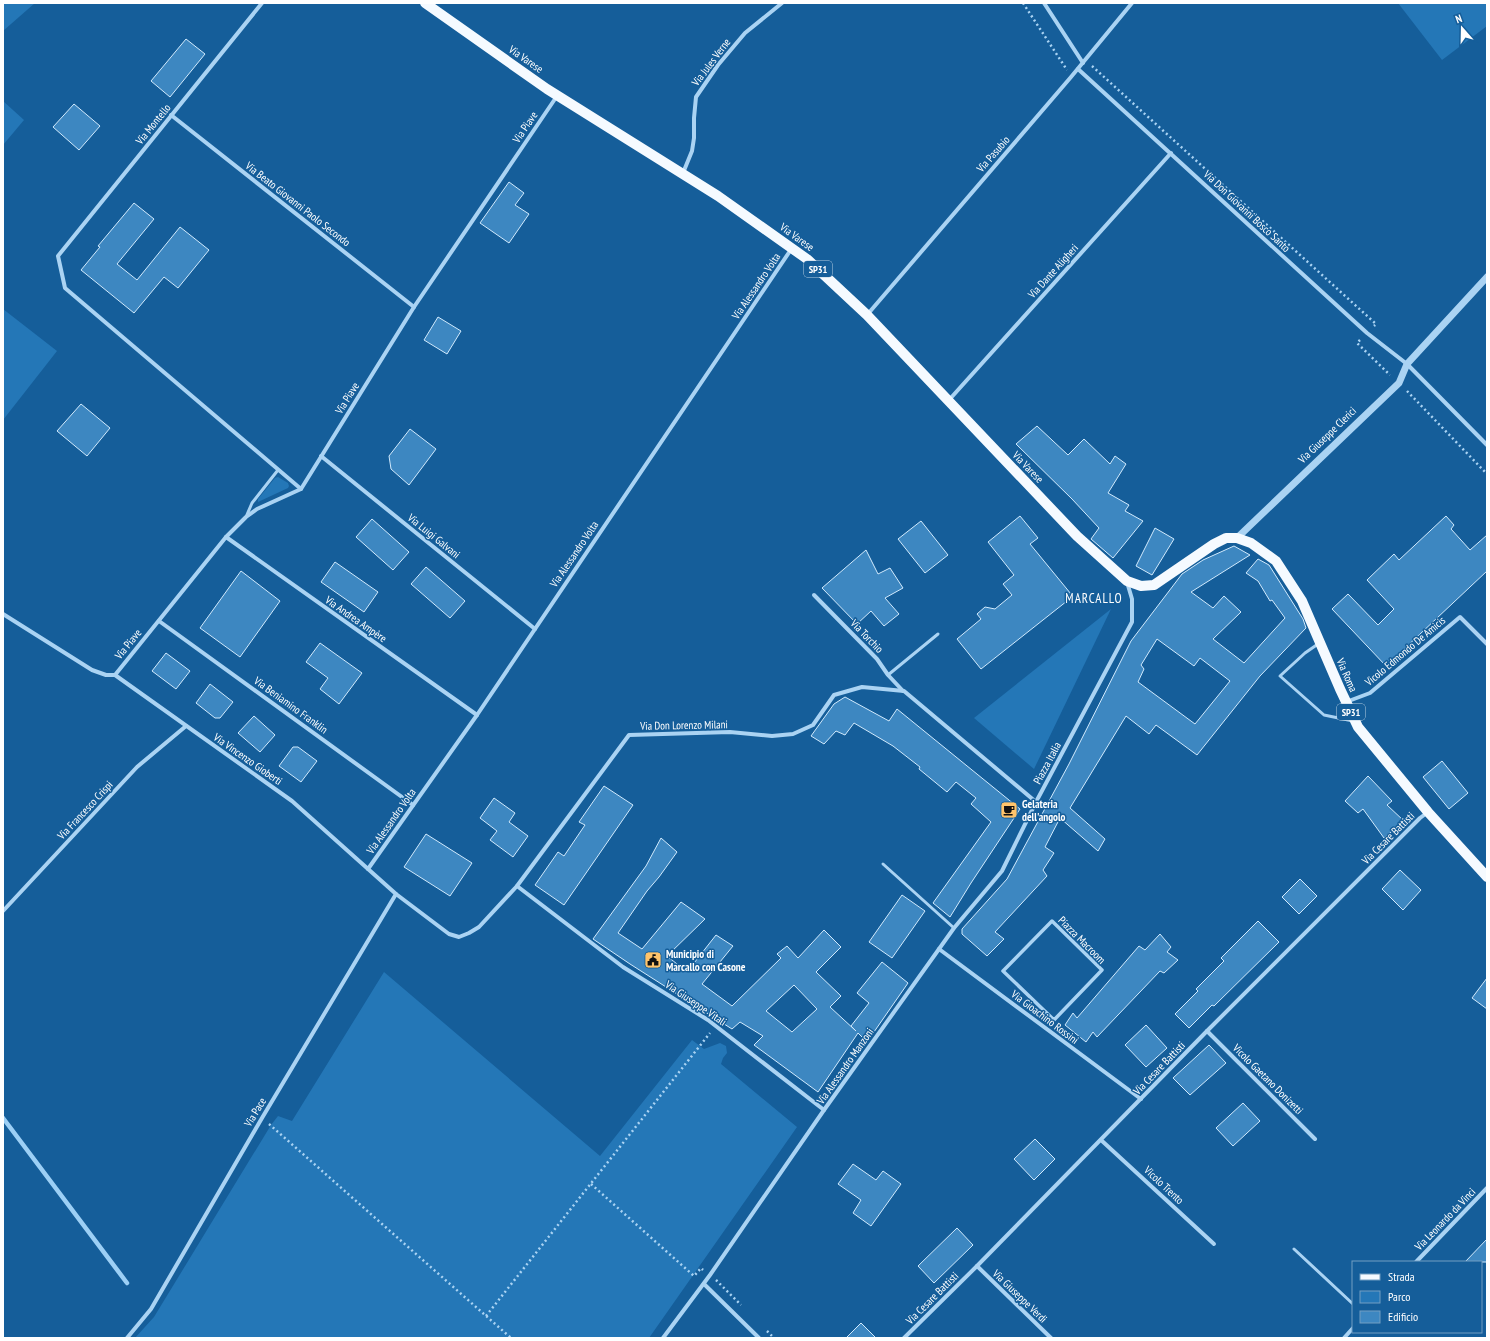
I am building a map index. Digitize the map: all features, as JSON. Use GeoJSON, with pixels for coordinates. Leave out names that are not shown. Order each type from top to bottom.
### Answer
{"type":"FeatureCollection","features":[{"type":"Feature","properties":{"kind":"main road","name":"Via Varese"},"geometry":{"type":"LineString","coordinates":[[425,3],[557,95],[683,174],[807,259],[867,316],[1077,536],[1127,581],[1146,587],[1154,585],[1214,544],[1226,538],[1238,538]]}},
{"type":"Feature","properties":{"kind":"main road","name":"Via Roma"},"geometry":{"type":"LineString","coordinates":[[1238,538],[1251,543],[1276,561],[1302,600],[1354,721],[1428,812],[1487,877]]}},
{"type":"Feature","properties":{"kind":"street","name":"Via Montello"},"geometry":{"type":"LineString","coordinates":[[262,3],[58,256],[65,288],[278,470]]}},
{"type":"Feature","properties":{"kind":"street","name":"Via Jules Verne"},"geometry":{"type":"LineString","coordinates":[[683,174],[692,151],[696,97],[718,65],[746,33],[782,3]]}},
{"type":"Feature","properties":{"kind":"street"},"geometry":{"type":"LineString","coordinates":[[1044,3],[1083,63]]}},
{"type":"Feature","properties":{"kind":"street","name":"Via Pasubio"},"geometry":{"type":"LineString","coordinates":[[867,316],[1078,69],[1132,3]]}},
{"type":"Feature","properties":{"kind":"street","name":"Via Don Giovanni Bosco Santo"},"geometry":{"type":"LineString","coordinates":[[1078,69],[1367,333],[1407,364],[1487,445]]}},
{"type":"Feature","properties":{"kind":"street","name":"Via Piave"},"geometry":{"type":"LineString","coordinates":[[115,675],[226,538],[246,516],[257,509],[301,489],[414,307],[557,95]]}},
{"type":"Feature","properties":{"kind":"street","name":"Via Beato Giovanni Paolo Secondo"},"geometry":{"type":"LineString","coordinates":[[172,115],[414,307]]}},
{"type":"Feature","properties":{"kind":"street","name":"Via Dante Aligheri"},"geometry":{"type":"LineString","coordinates":[[948,401],[1171,153]]}},
{"type":"Feature","properties":{"kind":"street","name":"Via Alessandro Volta"},"geometry":{"type":"LineString","coordinates":[[368,869],[477,715],[792,248]]}},
{"type":"Feature","properties":{"kind":"street","name":"Via Giuseppe Clerici"},"geometry":{"type":"LineString","coordinates":[[1238,538],[1399,383],[1407,364],[1487,278]]}},
{"type":"Feature","properties":{"kind":"street","name":"Via Luigi Galvani"},"geometry":{"type":"LineString","coordinates":[[321,456],[535,629]]}},
{"type":"Feature","properties":{"kind":"street"},"geometry":{"type":"LineString","coordinates":[[278,470],[301,489]]}},
{"type":"Feature","properties":{"kind":"street","name":"Via Andrea Ampère"},"geometry":{"type":"LineString","coordinates":[[226,538],[477,715]]}},
{"type":"Feature","properties":{"kind":"street","name":"Piazza Italia"},"geometry":{"type":"LineString","coordinates":[[904,691],[1036,802],[1132,622],[1132,599],[1127,581]]}},
{"type":"Feature","properties":{"kind":"street","name":"Via Torchio"},"geometry":{"type":"LineString","coordinates":[[814,596],[877,659],[888,675],[904,691]]}},
{"type":"Feature","properties":{"kind":"street","name":"Via Vincenzo Gioberti"},"geometry":{"type":"LineString","coordinates":[[3,614],[92,670],[106,675],[115,675],[292,801],[396,894],[448,934],[459,937],[469,934]]}},
{"type":"Feature","properties":{"kind":"street","name":"Vicolo Edmondo De Amicis"},"geometry":{"type":"LineString","coordinates":[[1346,703],[1370,692],[1460,616],[1487,644]]}},
{"type":"Feature","properties":{"kind":"street","name":"Via Beniamino Franklin"},"geometry":{"type":"LineString","coordinates":[[159,621],[413,806]]}},
{"type":"Feature","properties":{"kind":"street","name":"Via Don Lorenzo Milani"},"geometry":{"type":"LineString","coordinates":[[469,934],[488,918],[517,886],[629,735],[730,732],[772,736],[793,734],[813,725],[834,695],[862,687],[904,691]]}},
{"type":"Feature","properties":{"kind":"street","name":"Via Francesco Crispi"},"geometry":{"type":"LineString","coordinates":[[3,911],[137,767],[186,726]]}},
{"type":"Feature","properties":{"kind":"street","name":"Via Alessandro Manzoni"},"geometry":{"type":"LineString","coordinates":[[663,1338],[704,1284],[824,1110],[954,928],[1002,871],[1036,802]]}},
{"type":"Feature","properties":{"kind":"street","name":"Via Cesare Battisti"},"geometry":{"type":"LineString","coordinates":[[906,1337],[1207,1031],[1420,818],[1428,812]]}},
{"type":"Feature","properties":{"kind":"street","name":"Via Giuseppe Vitali"},"geometry":{"type":"LineString","coordinates":[[517,886],[623,966],[708,1020],[824,1110]]}},
{"type":"Feature","properties":{"kind":"street","name":"Via Pace"},"geometry":{"type":"LineString","coordinates":[[127,1338],[151,1309],[262,1118],[396,894]]}},
{"type":"Feature","properties":{"kind":"street","name":"Piazza Macroom"},"geometry":{"type":"LineString","coordinates":[[1052,921],[1102,970],[1054,1020],[1003,971],[1052,921]]}},
{"type":"Feature","properties":{"kind":"street","name":"Via Gioachino Rossini"},"geometry":{"type":"LineString","coordinates":[[939,949],[1141,1099]]}},
{"type":"Feature","properties":{"kind":"street","name":"Vicolo Gaetano Donizetti"},"geometry":{"type":"LineString","coordinates":[[1207,1031],[1315,1139]]}},
{"type":"Feature","properties":{"kind":"street","name":"Vicolo Trento"},"geometry":{"type":"LineString","coordinates":[[1101,1140],[1214,1244]]}},
{"type":"Feature","properties":{"kind":"street","name":"Via Leonardo da Vinci"},"geometry":{"type":"LineString","coordinates":[[1417,1261],[1487,1188]]}},
{"type":"Feature","properties":{"kind":"street","name":"Via Giuseppe Verdi"},"geometry":{"type":"LineString","coordinates":[[977,1266],[1050,1338]]}},
{"type":"Feature","properties":{"kind":"street"},"geometry":{"type":"LineString","coordinates":[[704,1284],[759,1338]]}},
{"type":"Feature","properties":{"kind":"street"},"geometry":{"type":"LineString","coordinates":[[1344,1338],[1352,1329]]}},
{"type":"Feature","properties":{"kind":"lane"},"geometry":{"type":"LineString","coordinates":[[246,516],[252,503],[278,470]]}},
{"type":"Feature","properties":{"kind":"lane"},"geometry":{"type":"LineString","coordinates":[[888,675],[938,634]]}},
{"type":"Feature","properties":{"kind":"lane"},"geometry":{"type":"LineString","coordinates":[[1320,642],[1304,653],[1280,676],[1324,715],[1354,721]]}},
{"type":"Feature","properties":{"kind":"lane"},"geometry":{"type":"LineString","coordinates":[[883,864],[954,928]]}},
{"type":"Feature","properties":{"kind":"lane"},"geometry":{"type":"LineString","coordinates":[[1294,1249],[1352,1303]]}},
{"type":"Feature","properties":{"kind":"path"},"geometry":{"type":"LineString","coordinates":[[1023,3],[1071,77]]}},
{"type":"Feature","properties":{"kind":"path"},"geometry":{"type":"LineString","coordinates":[[486,1316],[716,1026]]}},
{"type":"Feature","properties":{"kind":"path"},"geometry":{"type":"LineString","coordinates":[[262,1118],[511,1338]]}},
{"type":"Feature","properties":{"kind":"path"},"geometry":{"type":"LineString","coordinates":[[591,1184],[694,1276],[700,1268],[710,1275]]}},
{"type":"Feature","properties":{"kind":"green space"},"geometry":{"type":"Polygon","coordinates":[[[3,3],[35,3],[3,31],[3,3]]]}},
{"type":"Feature","properties":{"kind":"green space"},"geometry":{"type":"Polygon","coordinates":[[[1398,3],[1487,3],[1487,26],[1442,60],[1398,3]]]}},
{"type":"Feature","properties":{"kind":"green space"},"geometry":{"type":"Polygon","coordinates":[[[3,101],[24,120],[3,145],[3,101]]]}},
{"type":"Feature","properties":{"kind":"green space"},"geometry":{"type":"Polygon","coordinates":[[[3,309],[57,351],[3,420],[3,309]]]}},
{"type":"Feature","properties":{"kind":"green space"},"geometry":{"type":"Polygon","coordinates":[[[278,477],[288,483],[288,488],[258,502],[258,499],[275,478],[278,477]]]}},
{"type":"Feature","properties":{"kind":"green space"},"geometry":{"type":"Polygon","coordinates":[[[1111,609],[1034,769],[974,718],[1111,609]]]}},
{"type":"Feature","properties":{"kind":"green space"},"geometry":{"type":"Polygon","coordinates":[[[384,972],[600,1156],[692,1040],[704,1049],[720,1043],[726,1046],[727,1053],[721,1064],[797,1127],[649,1338],[135,1338],[154,1317],[271,1125],[278,1116],[292,1121],[384,972]]]}},
{"type":"Feature","properties":{"kind":"building"},"geometry":{"type":"Polygon","coordinates":[[[186,39],[205,54],[170,97],[151,81],[186,39]]]}},
{"type":"Feature","properties":{"kind":"building"},"geometry":{"type":"Polygon","coordinates":[[[74,104],[100,126],[79,150],[53,127],[74,104]]]}},
{"type":"Feature","properties":{"kind":"building"},"geometry":{"type":"Polygon","coordinates":[[[509,182],[524,193],[515,205],[529,214],[509,243],[480,223],[509,182]]]}},
{"type":"Feature","properties":{"kind":"building"},"geometry":{"type":"Polygon","coordinates":[[[134,203],[154,219],[117,264],[137,280],[180,227],[209,250],[178,288],[164,277],[134,313],[81,270],[100,247],[98,246],[134,203]]]}},
{"type":"Feature","properties":{"kind":"building"},"geometry":{"type":"Polygon","coordinates":[[[438,317],[461,331],[447,354],[424,340],[438,317]]]}},
{"type":"Feature","properties":{"kind":"building"},"geometry":{"type":"Polygon","coordinates":[[[81,404],[110,428],[87,456],[57,431],[81,404]]]}},
{"type":"Feature","properties":{"kind":"building"},"geometry":{"type":"Polygon","coordinates":[[[1037,426],[1068,455],[1084,439],[1110,464],[1115,456],[1126,464],[1108,493],[1129,505],[1125,511],[1143,521],[1113,558],[1091,539],[1099,528],[1016,444],[1037,426]]]}},
{"type":"Feature","properties":{"kind":"building"},"geometry":{"type":"Polygon","coordinates":[[[410,429],[436,449],[409,485],[391,469],[389,456],[410,429]]]}},
{"type":"Feature","properties":{"kind":"building"},"geometry":{"type":"Polygon","coordinates":[[[1020,516],[1038,538],[1030,544],[1071,594],[1065,599],[1067,601],[981,669],[957,639],[981,619],[977,614],[985,607],[995,609],[1012,595],[1003,584],[1014,575],[988,542],[1020,516]]]}},
{"type":"Feature","properties":{"kind":"building"},"geometry":{"type":"Polygon","coordinates":[[[1446,516],[1454,525],[1451,529],[1470,550],[1487,535],[1487,571],[1386,666],[1332,609],[1348,594],[1378,625],[1394,609],[1367,580],[1394,554],[1399,560],[1446,516]]]}},
{"type":"Feature","properties":{"kind":"building"},"geometry":{"type":"Polygon","coordinates":[[[372,519],[409,552],[393,570],[356,537],[372,519]]]}},
{"type":"Feature","properties":{"kind":"building"},"geometry":{"type":"Polygon","coordinates":[[[921,521],[948,555],[925,573],[898,539],[921,521]]]}},
{"type":"Feature","properties":{"kind":"building"},"geometry":{"type":"Polygon","coordinates":[[[1155,528],[1174,539],[1152,575],[1136,566],[1155,528]]]}},
{"type":"Feature","properties":{"kind":"building"},"geometry":{"type":"Polygon","coordinates":[[[1234,546],[1250,555],[1191,592],[1213,608],[1224,596],[1241,612],[1213,639],[1244,663],[1285,618],[1272,600],[1270,601],[1258,581],[1246,573],[1258,559],[1269,565],[1303,619],[1306,628],[1260,676],[1197,755],[1156,725],[1149,734],[1126,716],[1070,808],[1105,839],[1098,851],[1060,818],[1045,847],[1054,853],[1043,870],[1047,876],[995,932],[1004,939],[987,956],[962,934],[962,929],[1007,879],[1069,764],[1131,641],[1182,574],[1203,560],[1234,546]],[[1157,639],[1141,665],[1144,669],[1138,682],[1195,724],[1230,681],[1200,658],[1194,666],[1157,639]]]}},
{"type":"Feature","properties":{"kind":"building"},"geometry":{"type":"Polygon","coordinates":[[[866,550],[878,574],[890,568],[903,588],[885,598],[899,614],[884,626],[871,611],[857,624],[822,588],[866,550]]]}},
{"type":"Feature","properties":{"kind":"building"},"geometry":{"type":"Polygon","coordinates":[[[335,562],[378,592],[364,612],[321,582],[335,562]]]}},
{"type":"Feature","properties":{"kind":"building"},"geometry":{"type":"Polygon","coordinates":[[[426,567],[465,601],[450,618],[411,584],[426,567]]]}},
{"type":"Feature","properties":{"kind":"building"},"geometry":{"type":"Polygon","coordinates":[[[241,571],[280,601],[240,657],[200,628],[241,571]]]}},
{"type":"Feature","properties":{"kind":"building"},"geometry":{"type":"Polygon","coordinates":[[[320,643],[362,673],[339,704],[320,689],[328,678],[306,662],[320,643]]]}},
{"type":"Feature","properties":{"kind":"building"},"geometry":{"type":"Polygon","coordinates":[[[166,653],[190,671],[176,689],[152,671],[166,653]]]}},
{"type":"Feature","properties":{"kind":"building"},"geometry":{"type":"Polygon","coordinates":[[[210,684],[233,702],[220,718],[215,718],[196,703],[210,684]]]}},
{"type":"Feature","properties":{"kind":"building"},"geometry":{"type":"Polygon","coordinates":[[[845,697],[889,721],[897,709],[1020,809],[950,917],[933,903],[991,822],[971,804],[976,798],[956,782],[947,792],[919,769],[920,767],[893,746],[854,723],[845,735],[836,731],[824,744],[811,736],[834,704],[845,697]]]}},
{"type":"Feature","properties":{"kind":"building"},"geometry":{"type":"Polygon","coordinates":[[[254,716],[275,735],[260,752],[238,733],[254,716]]]}},
{"type":"Feature","properties":{"kind":"building"},"geometry":{"type":"Polygon","coordinates":[[[293,747],[298,747],[317,761],[301,782],[279,766],[293,747]]]}},
{"type":"Feature","properties":{"kind":"building"},"geometry":{"type":"Polygon","coordinates":[[[1442,761],[1468,793],[1449,809],[1423,777],[1442,761]]]}},
{"type":"Feature","properties":{"kind":"building"},"geometry":{"type":"Polygon","coordinates":[[[1368,776],[1392,801],[1387,805],[1404,821],[1384,838],[1363,809],[1358,813],[1345,801],[1368,776]]]}},
{"type":"Feature","properties":{"kind":"building"},"geometry":{"type":"Polygon","coordinates":[[[604,786],[633,805],[564,905],[535,885],[558,852],[564,856],[585,825],[579,822],[604,786]]]}},
{"type":"Feature","properties":{"kind":"building"},"geometry":{"type":"Polygon","coordinates":[[[494,798],[515,813],[509,822],[528,836],[513,857],[490,840],[497,831],[480,818],[494,798]]]}},
{"type":"Feature","properties":{"kind":"building"},"geometry":{"type":"Polygon","coordinates":[[[426,834],[472,863],[450,896],[404,867],[426,834]]]}},
{"type":"Feature","properties":{"kind":"building"},"geometry":{"type":"Polygon","coordinates":[[[661,838],[677,852],[647,891],[618,933],[642,949],[681,902],[705,919],[667,956],[687,972],[716,935],[733,946],[702,984],[732,1006],[781,958],[777,954],[787,946],[798,958],[824,930],[841,947],[816,972],[841,996],[830,1007],[856,1031],[851,1026],[869,1003],[857,993],[882,962],[908,983],[867,1042],[858,1033],[818,1092],[754,1045],[763,1036],[740,1022],[732,1029],[593,939],[646,866],[661,838]],[[794,985],[766,1011],[792,1032],[817,1009],[794,985]]]}},
{"type":"Feature","properties":{"kind":"building"},"geometry":{"type":"Polygon","coordinates":[[[1400,870],[1421,890],[1403,910],[1382,889],[1400,870]]]}},
{"type":"Feature","properties":{"kind":"building"},"geometry":{"type":"Polygon","coordinates":[[[1300,879],[1317,896],[1299,914],[1282,897],[1300,879]]]}},
{"type":"Feature","properties":{"kind":"building"},"geometry":{"type":"Polygon","coordinates":[[[902,895],[925,911],[892,958],[869,942],[902,895]]]}},
{"type":"Feature","properties":{"kind":"building"},"geometry":{"type":"Polygon","coordinates":[[[1258,921],[1279,942],[1214,1006],[1212,1005],[1189,1028],[1175,1014],[1198,991],[1196,989],[1224,961],[1221,958],[1258,921]]]}},
{"type":"Feature","properties":{"kind":"building"},"geometry":{"type":"Polygon","coordinates":[[[1160,934],[1171,947],[1167,952],[1178,960],[1164,973],[1160,971],[1097,1037],[1093,1032],[1086,1042],[1065,1025],[1073,1013],[1077,1018],[1139,946],[1145,950],[1160,934]]]}},
{"type":"Feature","properties":{"kind":"building"},"geometry":{"type":"Polygon","coordinates":[[[1487,978],[1487,1009],[1472,998],[1487,978]]]}},
{"type":"Feature","properties":{"kind":"building"},"geometry":{"type":"Polygon","coordinates":[[[1146,1025],[1167,1048],[1146,1067],[1125,1045],[1146,1025]]]}},
{"type":"Feature","properties":{"kind":"building"},"geometry":{"type":"Polygon","coordinates":[[[1209,1045],[1226,1063],[1190,1095],[1173,1078],[1209,1045]]]}},
{"type":"Feature","properties":{"kind":"building"},"geometry":{"type":"Polygon","coordinates":[[[1243,1103],[1260,1121],[1233,1146],[1216,1128],[1243,1103]]]}},
{"type":"Feature","properties":{"kind":"building"},"geometry":{"type":"Polygon","coordinates":[[[1035,1139],[1055,1159],[1034,1180],[1014,1159],[1035,1139]]]}},
{"type":"Feature","properties":{"kind":"building"},"geometry":{"type":"Polygon","coordinates":[[[853,1164],[876,1180],[883,1171],[901,1184],[871,1226],[853,1213],[861,1200],[838,1184],[853,1164]]]}},
{"type":"Feature","properties":{"kind":"building"},"geometry":{"type":"Polygon","coordinates":[[[957,1228],[973,1245],[934,1283],[918,1266],[957,1228]]]}},
{"type":"Feature","properties":{"kind":"building"},"geometry":{"type":"Polygon","coordinates":[[[1487,1239],[1487,1262],[1466,1261],[1487,1239]]]}},
{"type":"Feature","properties":{"kind":"building"},"geometry":{"type":"Polygon","coordinates":[[[861,1323],[876,1338],[846,1338],[861,1323]]]}},
{"type":"Feature","properties":{"kind":"waterway"},"geometry":{"type":"LineString","coordinates":[[3,1118],[127,1283]]}},
{"type":"Feature","properties":{"kind":"place","name":"Gelateria dell'angolo"},"geometry":{"type":"Point","coordinates":[1009,810]}},
{"type":"Feature","properties":{"kind":"place","name":"Municipio di Marcallo con Casone"},"geometry":{"type":"Point","coordinates":[653,960]}},
{"type":"Feature","properties":{"kind":"district","name":"MARCALLO"},"geometry":{"type":"Point","coordinates":[1094,598]}}]}
